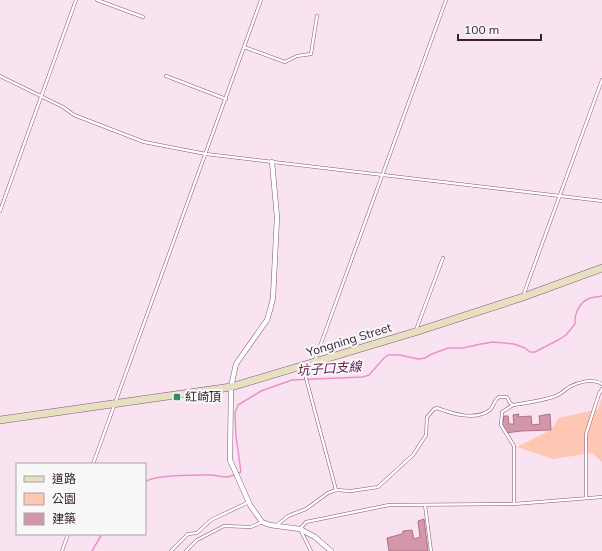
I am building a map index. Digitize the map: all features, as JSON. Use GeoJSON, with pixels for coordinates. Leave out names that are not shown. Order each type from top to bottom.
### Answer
{"type":"FeatureCollection","features":[{"type":"Feature","properties":{"kind":"street"},"geometry":{"type":"LineString","coordinates":[[272,162],[277,217],[272,304],[266,320],[236,364],[231,387],[230,460],[249,502],[262,522],[276,526],[300,529],[315,537],[331,551]]}},
{"type":"Feature","properties":{"kind":"street","name":"Yongning Street"},"geometry":{"type":"LineString","coordinates":[[0,420],[231,387],[415,332],[523,297],[602,268]]}},
{"type":"Feature","properties":{"kind":"lane"},"geometry":{"type":"LineString","coordinates":[[0,211],[76,0]]}},
{"type":"Feature","properties":{"kind":"lane"},"geometry":{"type":"LineString","coordinates":[[97,0],[143,17]]}},
{"type":"Feature","properties":{"kind":"lane"},"geometry":{"type":"LineString","coordinates":[[93,463],[261,0]]}},
{"type":"Feature","properties":{"kind":"lane"},"geometry":{"type":"LineString","coordinates":[[315,362],[446,0]]}},
{"type":"Feature","properties":{"kind":"lane"},"geometry":{"type":"LineString","coordinates":[[244,48],[285,62],[297,56],[311,54],[317,16]]}},
{"type":"Feature","properties":{"kind":"lane"},"geometry":{"type":"LineString","coordinates":[[0,76],[63,107],[74,115],[144,142],[206,154],[602,201]]}},
{"type":"Feature","properties":{"kind":"lane"},"geometry":{"type":"LineString","coordinates":[[166,76],[226,99]]}},
{"type":"Feature","properties":{"kind":"lane"},"geometry":{"type":"LineString","coordinates":[[523,297],[602,80]]}},
{"type":"Feature","properties":{"kind":"lane"},"geometry":{"type":"LineString","coordinates":[[415,332],[443,258]]}},
{"type":"Feature","properties":{"kind":"lane"},"geometry":{"type":"LineString","coordinates":[[303,366],[336,490]]}},
{"type":"Feature","properties":{"kind":"lane"},"geometry":{"type":"LineString","coordinates":[[514,504],[514,446],[501,425],[502,412],[513,405],[562,394],[570,386],[594,380],[602,384]]}},
{"type":"Feature","properties":{"kind":"lane"},"geometry":{"type":"LineString","coordinates":[[586,498],[586,434],[602,389]]}},
{"type":"Feature","properties":{"kind":"lane"},"geometry":{"type":"LineString","coordinates":[[276,526],[288,516],[306,509],[322,496],[336,490],[351,491],[373,488],[384,483],[413,455],[420,445],[426,435],[427,417],[434,409],[437,408],[462,415],[482,415],[492,407],[497,398],[506,396],[513,405]]}},
{"type":"Feature","properties":{"kind":"lane"},"geometry":{"type":"LineString","coordinates":[[311,551],[300,529],[306,522],[389,505],[514,504],[602,497]]}},
{"type":"Feature","properties":{"kind":"lane"},"geometry":{"type":"LineString","coordinates":[[171,551],[188,534],[198,533],[211,520],[249,502]]}},
{"type":"Feature","properties":{"kind":"lane"},"geometry":{"type":"LineString","coordinates":[[425,505],[431,551]]}},
{"type":"Feature","properties":{"kind":"lane"},"geometry":{"type":"LineString","coordinates":[[186,551],[197,540],[224,526],[251,527],[262,522]]}},
{"type":"Feature","properties":{"kind":"lane"},"geometry":{"type":"LineString","coordinates":[[62,551],[68,535]]}},
{"type":"Feature","properties":{"kind":"green space"},"geometry":{"type":"Polygon","coordinates":[[[602,397],[602,462],[592,453],[553,459],[517,447],[551,430],[559,418],[598,409],[602,397]]]}},
{"type":"Feature","properties":{"kind":"building"},"geometry":{"type":"Polygon","coordinates":[[[519,414],[518,417],[531,416],[532,425],[540,424],[539,416],[550,414],[551,430],[506,433],[502,427],[504,416],[508,416],[509,424],[514,424],[513,415],[519,414]]]}},
{"type":"Feature","properties":{"kind":"building"},"geometry":{"type":"Polygon","coordinates":[[[424,519],[428,551],[389,551],[387,538],[402,534],[403,531],[412,530],[414,539],[420,537],[418,521],[424,519]]]}},
{"type":"Feature","properties":{"kind":"waterway","name":"坑子口支線"},"geometry":{"type":"LineString","coordinates":[[146,481],[150,479],[176,476],[211,475],[228,477],[241,472],[236,436],[235,413],[238,405],[261,391],[292,380],[363,377],[369,375],[388,355],[400,355],[418,359],[425,358],[448,348],[463,348],[493,342],[514,344],[525,348],[530,352],[535,352],[566,335],[575,324],[575,317],[582,303],[588,299],[602,296]]}},
{"type":"Feature","properties":{"kind":"waterway","name":"坑子口支線"},"geometry":{"type":"LineString","coordinates":[[92,551],[101,535]]}},
{"type":"Feature","properties":{"kind":"place","name":"紅崎頂"},"geometry":{"type":"Point","coordinates":[177,397]}}]}
